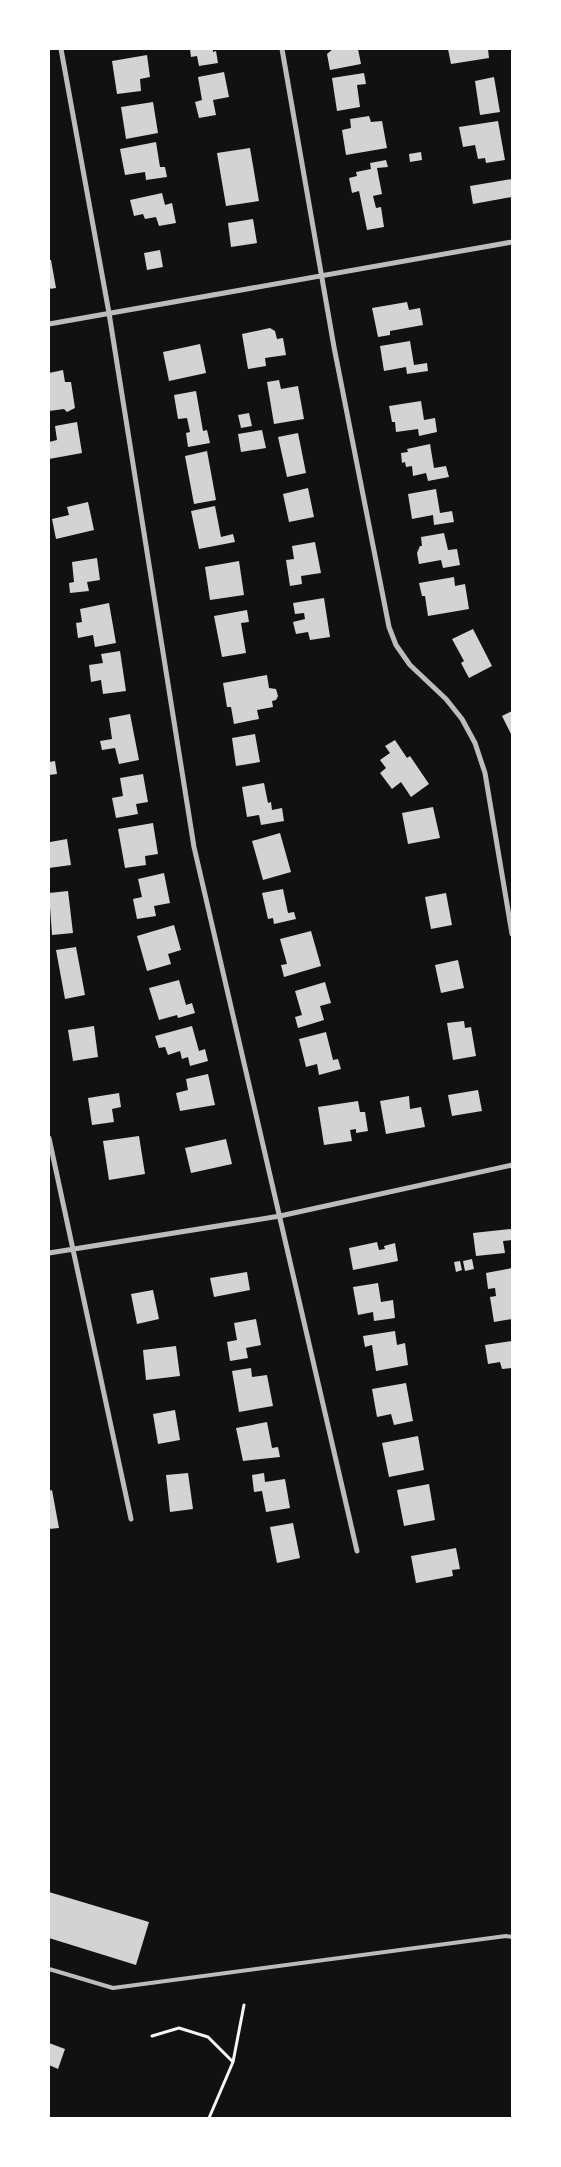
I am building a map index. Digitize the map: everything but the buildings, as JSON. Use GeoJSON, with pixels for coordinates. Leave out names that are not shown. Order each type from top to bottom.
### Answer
{"type":"FeatureCollection","features":[{"type":"Feature","properties":{"kind":"street"},"geometry":{"type":"LineString","coordinates":[[61,49],[109,313],[194,847],[357,1551]]}},
{"type":"Feature","properties":{"kind":"street"},"geometry":{"type":"LineString","coordinates":[[282,49],[322,276],[389,627],[396,645],[410,665],[446,699],[462,719],[475,744],[485,772],[512,934]]}},
{"type":"Feature","properties":{"kind":"street"},"geometry":{"type":"LineString","coordinates":[[49,324],[512,242]]}},
{"type":"Feature","properties":{"kind":"street"},"geometry":{"type":"LineString","coordinates":[[49,1138],[131,1519]]}},
{"type":"Feature","properties":{"kind":"street"},"geometry":{"type":"LineString","coordinates":[[49,1254],[280,1216],[512,1165]]}},
{"type":"Feature","properties":{"kind":"lane"},"geometry":{"type":"LineString","coordinates":[[49,1969],[113,1988],[506,1936],[512,1937]]}},
{"type":"Feature","properties":{"kind":"path"},"geometry":{"type":"LineString","coordinates":[[209,2118],[233,2062],[244,2006]]}},
{"type":"Feature","properties":{"kind":"path"},"geometry":{"type":"LineString","coordinates":[[152,2036],[179,2028],[208,2037],[233,2062]]}}]}
